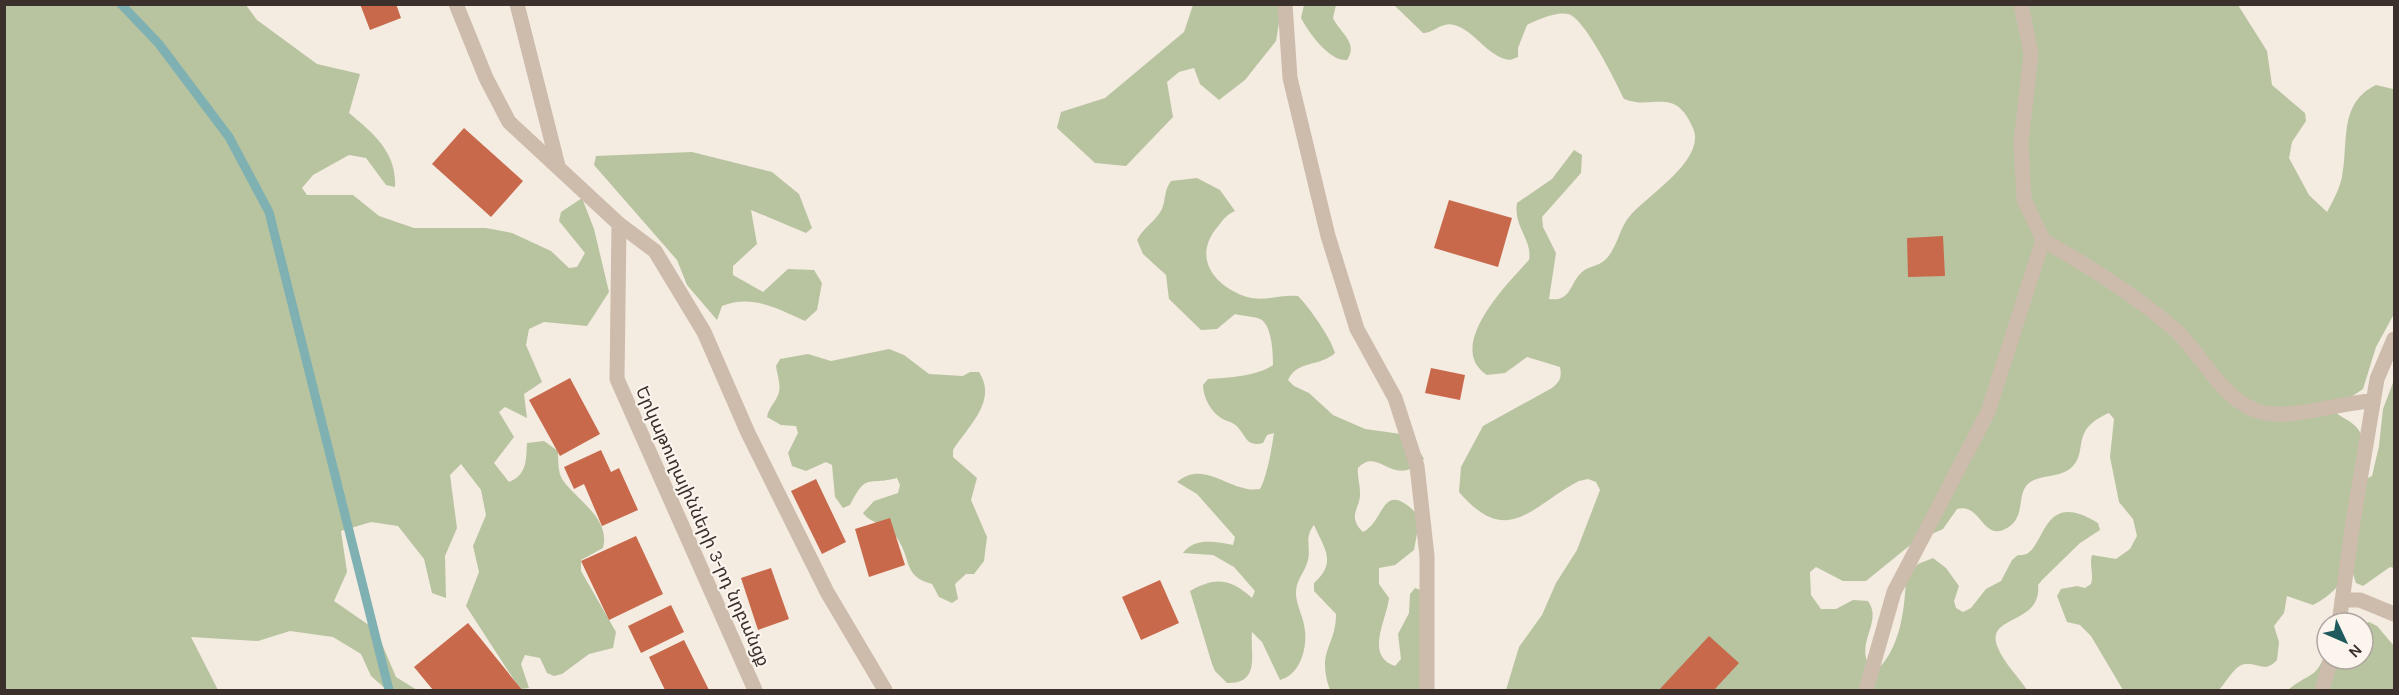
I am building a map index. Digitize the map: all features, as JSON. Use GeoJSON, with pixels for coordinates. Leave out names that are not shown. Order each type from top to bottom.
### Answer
{"type":"FeatureCollection","features":[{"type":"Feature","properties":{"kind":"street"},"geometry":{"type":"LineString","coordinates":[[456,4],[481,67],[509,122],[619,224],[655,251],[704,332],[748,434],[822,582],[885,690]]}},
{"type":"Feature","properties":{"kind":"street"},"geometry":{"type":"LineString","coordinates":[[517,4],[558,166]]}},
{"type":"Feature","properties":{"kind":"street"},"geometry":{"type":"LineString","coordinates":[[1285,4],[1290,78],[1328,236],[1357,329],[1395,398],[1417,466],[1427,556],[1427,690]]}},
{"type":"Feature","properties":{"kind":"street"},"geometry":{"type":"LineString","coordinates":[[2021,4],[2031,54],[2021,142],[2024,199],[2043,240],[2100,274],[2173,328],[2234,399],[2265,413],[2323,409],[2355,401],[2373,401]]}},
{"type":"Feature","properties":{"kind":"street","name":"Երկաթուղայինների 3-րդ նրբանցք"},"geometry":{"type":"LineString","coordinates":[[619,224],[617,379],[755,690]]}},
{"type":"Feature","properties":{"kind":"street"},"geometry":{"type":"LineString","coordinates":[[1866,690],[1894,592],[1988,412],[2043,240]]}},
{"type":"Feature","properties":{"kind":"street"},"geometry":{"type":"LineString","coordinates":[[2341,611],[2377,379],[2394,339]]}},
{"type":"Feature","properties":{"kind":"street"},"geometry":{"type":"LineString","coordinates":[[2342,600],[2360,600],[2394,614]]}},
{"type":"Feature","properties":{"kind":"street"},"geometry":{"type":"LineString","coordinates":[[2322,690],[2328,671]]}},
{"type":"Feature","properties":{"kind":"green space"},"geometry":{"type":"Polygon","coordinates":[[[4,5],[246,5],[257,20],[317,64],[360,74],[349,113],[375,136],[388,153],[395,175],[395,187],[386,185],[366,158],[349,155],[313,175],[302,188],[307,195],[353,195],[379,216],[414,228],[486,228],[512,233],[551,251],[569,268],[577,267],[585,253],[559,221],[561,212],[582,198],[594,229],[609,292],[587,326],[544,322],[529,329],[526,345],[542,382],[524,394],[527,418],[505,407],[499,412],[514,437],[494,463],[509,482],[522,471],[526,461],[527,443],[544,441],[558,451],[562,479],[591,510],[602,528],[603,548],[581,560],[581,571],[616,632],[613,648],[589,654],[562,674],[554,676],[547,673],[540,658],[525,655],[521,664],[529,688],[520,689],[466,606],[479,572],[473,546],[486,515],[481,490],[461,464],[450,475],[457,528],[445,556],[446,598],[432,593],[424,559],[398,526],[371,522],[341,531],[347,572],[334,601],[376,630],[396,677],[417,690],[387,690],[371,676],[361,654],[333,637],[290,631],[258,641],[191,637],[218,690],[5,690],[4,5]]]}},
{"type":"Feature","properties":{"kind":"green space"},"geometry":{"type":"Polygon","coordinates":[[[1193,5],[1282,5],[1276,41],[1245,80],[1219,100],[1200,84],[1194,68],[1179,72],[1167,82],[1173,117],[1126,166],[1095,163],[1057,128],[1061,112],[1105,98],[1184,32],[1193,5]]]}},
{"type":"Feature","properties":{"kind":"green space"},"geometry":{"type":"Polygon","coordinates":[[[1304,5],[1336,5],[1333,18],[1351,48],[1347,60],[1327,52],[1309,31],[1301,18],[1304,5]]]}},
{"type":"Feature","properties":{"kind":"green space"},"geometry":{"type":"Polygon","coordinates":[[[1394,5],[2238,5],[2267,51],[2272,85],[2305,113],[2306,121],[2292,142],[2289,158],[2309,195],[2327,212],[2338,191],[2342,177],[2350,113],[2364,93],[2376,85],[2393,89],[2394,314],[2376,347],[2363,389],[2333,409],[2353,424],[2361,435],[2364,442],[2364,480],[2372,476],[2379,446],[2383,409],[2394,380],[2394,568],[2390,567],[2363,586],[2356,583],[2351,568],[2335,590],[2313,605],[2287,596],[2284,613],[2274,626],[2279,642],[2277,660],[2266,667],[2246,664],[2238,667],[2219,690],[2123,690],[2091,636],[2080,625],[2067,622],[2057,596],[2061,589],[2077,586],[2085,588],[2091,584],[2092,555],[2116,559],[2130,549],[2137,536],[2133,519],[2119,502],[2110,457],[2114,419],[2109,413],[2089,426],[2084,433],[2077,461],[2072,467],[2062,473],[2039,478],[2029,483],[2023,494],[2019,514],[2011,526],[1996,531],[1985,525],[1971,511],[1957,509],[1943,529],[1914,542],[1866,581],[1843,581],[1816,567],[1810,572],[1811,595],[1821,609],[1836,609],[1853,600],[1868,601],[1873,615],[1865,653],[1867,661],[1880,667],[1887,658],[1897,636],[1903,612],[1906,576],[1918,564],[1933,558],[1946,568],[1959,586],[1954,601],[1956,608],[1963,612],[1971,608],[1986,589],[2001,581],[2012,560],[2018,555],[2028,553],[2053,517],[2064,513],[2078,514],[2098,523],[2100,530],[2080,543],[2038,585],[2037,598],[2031,607],[1998,630],[1996,637],[1998,648],[2027,690],[1506,690],[1519,647],[1542,615],[1556,583],[1577,550],[1600,490],[1596,482],[1588,479],[1579,481],[1533,510],[1506,520],[1492,518],[1476,509],[1459,492],[1461,467],[1483,426],[1552,388],[1559,381],[1560,367],[1527,357],[1505,373],[1487,375],[1476,363],[1472,348],[1476,332],[1495,299],[1529,260],[1528,246],[1518,219],[1517,203],[1552,179],[1574,150],[1582,155],[1581,173],[1542,217],[1543,227],[1556,253],[1549,299],[1562,298],[1569,292],[1583,271],[1605,260],[1629,217],[1673,177],[1691,152],[1695,140],[1693,128],[1686,115],[1678,107],[1671,103],[1645,103],[1624,99],[1591,38],[1575,18],[1568,14],[1553,15],[1527,25],[1518,48],[1518,57],[1510,60],[1495,54],[1462,28],[1454,25],[1442,26],[1423,33],[1394,5]]]}},
{"type":"Feature","properties":{"kind":"green space"},"geometry":{"type":"Polygon","coordinates":[[[692,152],[772,172],[799,194],[812,228],[806,233],[751,210],[757,244],[733,266],[733,275],[763,292],[788,269],[814,270],[822,283],[817,310],[805,321],[765,304],[754,302],[722,306],[717,320],[687,285],[677,260],[594,165],[596,156],[692,152]]]}},
{"type":"Feature","properties":{"kind":"green space"},"geometry":{"type":"Polygon","coordinates":[[[1197,178],[1220,190],[1235,211],[1215,230],[1206,252],[1207,262],[1217,279],[1226,287],[1247,297],[1260,299],[1298,296],[1319,323],[1333,347],[1335,353],[1297,369],[1288,380],[1294,386],[1309,393],[1333,415],[1365,429],[1401,434],[1415,444],[1424,459],[1413,468],[1403,471],[1373,461],[1366,462],[1358,468],[1360,498],[1355,516],[1363,532],[1391,500],[1398,500],[1420,517],[1414,550],[1395,565],[1379,568],[1379,584],[1389,598],[1379,646],[1386,661],[1395,666],[1401,659],[1398,634],[1409,613],[1410,594],[1415,588],[1423,591],[1431,690],[1330,690],[1325,666],[1336,614],[1314,591],[1314,583],[1325,569],[1327,556],[1314,525],[1308,538],[1308,560],[1296,589],[1304,626],[1305,646],[1301,660],[1293,673],[1280,680],[1262,642],[1252,632],[1252,666],[1245,679],[1227,683],[1215,671],[1190,591],[1207,583],[1222,582],[1237,586],[1252,598],[1255,591],[1234,567],[1213,555],[1183,553],[1193,545],[1206,542],[1233,545],[1235,537],[1197,494],[1177,482],[1187,476],[1198,474],[1208,475],[1239,487],[1260,489],[1271,454],[1274,433],[1267,435],[1263,443],[1257,444],[1249,441],[1238,427],[1214,412],[1206,399],[1203,385],[1208,379],[1259,372],[1273,365],[1273,360],[1269,333],[1260,319],[1235,314],[1217,329],[1201,330],[1169,299],[1166,275],[1143,254],[1137,240],[1162,209],[1171,181],[1197,178]]]}},
{"type":"Feature","properties":{"kind":"green space"},"geometry":{"type":"Polygon","coordinates":[[[889,349],[904,355],[929,374],[963,376],[970,372],[979,372],[984,383],[985,393],[979,413],[953,450],[953,457],[977,478],[971,500],[987,537],[984,561],[974,574],[966,574],[955,584],[958,599],[952,603],[939,597],[932,584],[922,580],[911,571],[904,550],[894,534],[870,520],[863,513],[874,501],[898,493],[900,485],[897,478],[864,484],[850,505],[843,508],[835,497],[832,465],[826,462],[806,471],[792,466],[788,453],[798,433],[796,426],[781,425],[767,417],[779,392],[776,366],[780,359],[808,354],[831,361],[889,349]]]}},
{"type":"Feature","properties":{"kind":"green space"},"geometry":{"type":"Polygon","coordinates":[[[2375,625],[2394,646],[2394,690],[2288,690],[2315,671],[2375,671],[2375,625]]]}},
{"type":"Feature","properties":{"kind":"building"},"geometry":{"type":"Polygon","coordinates":[[[360,4],[396,4],[401,18],[370,30],[360,4]]]}},
{"type":"Feature","properties":{"kind":"building"},"geometry":{"type":"Polygon","coordinates":[[[464,128],[523,181],[491,217],[432,164],[464,128]]]}},
{"type":"Feature","properties":{"kind":"building"},"geometry":{"type":"Polygon","coordinates":[[[1449,200],[1512,218],[1498,267],[1434,248],[1449,200]]]}},
{"type":"Feature","properties":{"kind":"building"},"geometry":{"type":"Polygon","coordinates":[[[1943,236],[1945,276],[1908,277],[1907,238],[1943,236]]]}},
{"type":"Feature","properties":{"kind":"building"},"geometry":{"type":"Polygon","coordinates":[[[1431,368],[1465,375],[1460,400],[1425,393],[1431,368]]]}},
{"type":"Feature","properties":{"kind":"building"},"geometry":{"type":"Polygon","coordinates":[[[570,378],[600,434],[560,456],[529,400],[570,378]]]}},
{"type":"Feature","properties":{"kind":"building"},"geometry":{"type":"Polygon","coordinates":[[[601,450],[611,472],[619,468],[638,510],[602,526],[584,484],[574,489],[564,467],[601,450]]]}},
{"type":"Feature","properties":{"kind":"building"},"geometry":{"type":"Polygon","coordinates":[[[816,479],[846,542],[822,554],[791,491],[816,479]]]}},
{"type":"Feature","properties":{"kind":"building"},"geometry":{"type":"Polygon","coordinates":[[[890,518],[905,565],[869,577],[855,529],[890,518]]]}},
{"type":"Feature","properties":{"kind":"building"},"geometry":{"type":"Polygon","coordinates":[[[636,536],[663,594],[609,620],[581,561],[636,536]]]}},
{"type":"Feature","properties":{"kind":"building"},"geometry":{"type":"Polygon","coordinates":[[[771,568],[789,619],[758,630],[741,578],[771,568]]]}},
{"type":"Feature","properties":{"kind":"building"},"geometry":{"type":"Polygon","coordinates":[[[1160,580],[1179,623],[1141,640],[1122,597],[1160,580]]]}},
{"type":"Feature","properties":{"kind":"building"},"geometry":{"type":"Polygon","coordinates":[[[671,605],[684,632],[641,653],[628,626],[671,605]]]}},
{"type":"Feature","properties":{"kind":"building"},"geometry":{"type":"Polygon","coordinates":[[[468,623],[522,690],[433,690],[414,667],[468,623]]]}},
{"type":"Feature","properties":{"kind":"building"},"geometry":{"type":"Polygon","coordinates":[[[1709,636],[1739,663],[1714,690],[1659,690],[1709,636]]]}},
{"type":"Feature","properties":{"kind":"building"},"geometry":{"type":"Polygon","coordinates":[[[684,640],[709,690],[665,690],[649,657],[684,640]]]}},
{"type":"Feature","properties":{"kind":"waterway"},"geometry":{"type":"LineString","coordinates":[[121,4],[159,44],[229,137],[269,212],[389,690]]}}]}
